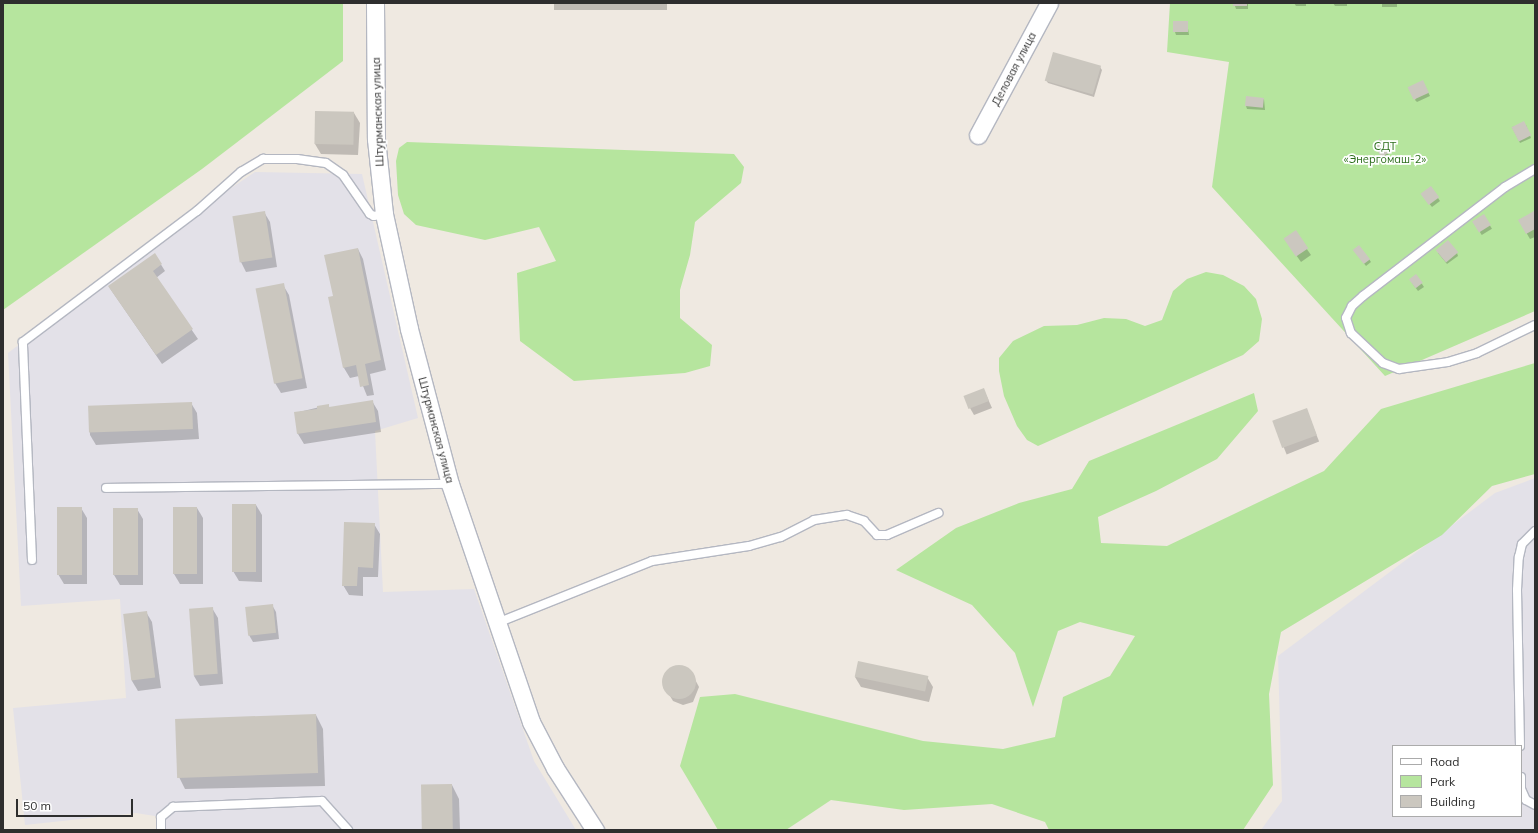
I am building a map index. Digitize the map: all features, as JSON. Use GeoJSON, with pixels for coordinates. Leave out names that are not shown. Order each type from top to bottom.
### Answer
{"type":"FeatureCollection","features":[{"type":"Feature","properties":{"kind":"street","name":"Штурманская улица"},"geometry":{"type":"LineString","coordinates":[[375,3],[376,139],[384,214],[409,329],[450,484],[531,722],[555,768],[595,830]]}},
{"type":"Feature","properties":{"kind":"street","name":"Деловая улица"},"geometry":{"type":"LineString","coordinates":[[978,135],[1050,3]]}},
{"type":"Feature","properties":{"kind":"lane"},"geometry":{"type":"LineString","coordinates":[[32,560],[23,342],[197,212],[241,172],[263,159],[297,159],[326,163],[343,174],[370,214],[374,216],[384,214]]}},
{"type":"Feature","properties":{"kind":"lane"},"geometry":{"type":"LineString","coordinates":[[1535,169],[1505,187],[1363,296],[1352,306],[1346,318],[1351,333],[1383,363],[1399,369],[1448,362],[1477,353],[1535,325]]}},
{"type":"Feature","properties":{"kind":"lane"},"geometry":{"type":"LineString","coordinates":[[106,488],[450,484]]}},
{"type":"Feature","properties":{"kind":"lane"},"geometry":{"type":"LineString","coordinates":[[497,623],[652,561],[749,546],[781,537],[814,520],[847,515],[864,521],[877,535],[887,534],[938,513]]}},
{"type":"Feature","properties":{"kind":"lane"},"geometry":{"type":"LineString","coordinates":[[1520,745],[1517,590],[1519,557],[1522,544],[1535,531]]}},
{"type":"Feature","properties":{"kind":"lane"},"geometry":{"type":"LineString","coordinates":[[1522,791],[1526,800],[1535,805]]}},
{"type":"Feature","properties":{"kind":"lane"},"geometry":{"type":"LineString","coordinates":[[162,830],[161,817],[173,807],[322,801],[348,830]]}},
{"type":"Feature","properties":{"kind":"shaded area"},"geometry":{"type":"Polygon","coordinates":[[[255,172],[362,174],[418,418],[375,431],[383,592],[474,589],[534,761],[576,830],[160,830],[161,817],[136,813],[25,825],[13,708],[126,698],[120,599],[21,606],[8,353],[197,211],[255,172]]]}},
{"type":"Feature","properties":{"kind":"shaded area"},"geometry":{"type":"Polygon","coordinates":[[[1535,478],[1535,830],[1261,830],[1282,801],[1278,656],[1495,493],[1535,478]]]}},
{"type":"Feature","properties":{"kind":"green space"},"geometry":{"type":"Polygon","coordinates":[[[3,3],[343,3],[343,61],[202,169],[3,310],[3,3]]]}},
{"type":"Feature","properties":{"kind":"green space","name":"СДТ «Энергомаш-2»"},"geometry":{"type":"Polygon","coordinates":[[[1170,3],[1535,3],[1535,311],[1385,376],[1212,187],[1229,62],[1167,52],[1170,3]]]}},
{"type":"Feature","properties":{"kind":"green space"},"geometry":{"type":"Polygon","coordinates":[[[407,142],[734,154],[744,167],[741,183],[695,222],[690,255],[680,290],[680,318],[712,345],[710,366],[685,373],[574,381],[520,341],[517,273],[556,261],[539,227],[485,240],[416,225],[404,214],[398,195],[396,161],[399,148],[407,142]]]}},
{"type":"Feature","properties":{"kind":"green space"},"geometry":{"type":"Polygon","coordinates":[[[1206,272],[1223,275],[1244,286],[1256,299],[1262,319],[1259,341],[1243,355],[1038,446],[1027,440],[1017,426],[1004,396],[999,371],[999,358],[1013,341],[1044,326],[1077,325],[1104,318],[1126,319],[1145,326],[1162,320],[1173,291],[1187,279],[1206,272]]]}},
{"type":"Feature","properties":{"kind":"green space"},"geometry":{"type":"Polygon","coordinates":[[[1535,363],[1535,474],[1492,486],[1442,535],[1281,632],[1269,694],[1273,785],[1243,830],[1049,830],[1045,822],[992,804],[904,810],[831,800],[786,830],[718,830],[680,766],[700,697],[735,694],[923,741],[1003,749],[1055,737],[1063,697],[1110,676],[1135,636],[1080,622],[1058,631],[1033,707],[1015,653],[972,605],[896,570],[956,528],[1019,503],[1072,489],[1089,461],[1254,393],[1258,411],[1217,459],[1156,491],[1098,517],[1101,543],[1167,546],[1324,471],[1381,409],[1535,363]]]}},
{"type":"Feature","properties":{"kind":"building"},"geometry":{"type":"Polygon","coordinates":[[[1233,3],[1247,3],[1247,6],[1233,6],[1233,3]]]}},
{"type":"Feature","properties":{"kind":"building"},"geometry":{"type":"Polygon","coordinates":[[[1173,21],[1188,21],[1188,32],[1173,32],[1173,21]]]}},
{"type":"Feature","properties":{"kind":"building"},"geometry":{"type":"Polygon","coordinates":[[[1053,52],[1101,66],[1093,95],[1045,81],[1053,52]]]}},
{"type":"Feature","properties":{"kind":"building"},"geometry":{"type":"Polygon","coordinates":[[[1423,80],[1429,93],[1414,100],[1408,87],[1423,80]]]}},
{"type":"Feature","properties":{"kind":"building"},"geometry":{"type":"Polygon","coordinates":[[[1246,96],[1264,98],[1263,108],[1245,106],[1246,96]]]}},
{"type":"Feature","properties":{"kind":"building"},"geometry":{"type":"Polygon","coordinates":[[[315,111],[354,112],[353,145],[314,144],[315,111]]]}},
{"type":"Feature","properties":{"kind":"building"},"geometry":{"type":"Polygon","coordinates":[[[1524,121],[1531,135],[1519,142],[1512,127],[1524,121]]]}},
{"type":"Feature","properties":{"kind":"building"},"geometry":{"type":"Polygon","coordinates":[[[1380,139],[1389,152],[1382,157],[1373,144],[1380,139]]]}},
{"type":"Feature","properties":{"kind":"building"},"geometry":{"type":"Polygon","coordinates":[[[1431,186],[1439,197],[1429,205],[1420,194],[1431,186]]]}},
{"type":"Feature","properties":{"kind":"building"},"geometry":{"type":"Polygon","coordinates":[[[265,211],[272,257],[240,263],[232,216],[265,211]]]}},
{"type":"Feature","properties":{"kind":"building"},"geometry":{"type":"Polygon","coordinates":[[[1534,211],[1535,229],[1526,234],[1518,220],[1534,211]]]}},
{"type":"Feature","properties":{"kind":"building"},"geometry":{"type":"Polygon","coordinates":[[[1484,214],[1491,225],[1479,232],[1472,221],[1484,214]]]}},
{"type":"Feature","properties":{"kind":"building"},"geometry":{"type":"Polygon","coordinates":[[[1296,230],[1308,248],[1296,257],[1284,238],[1296,230]]]}},
{"type":"Feature","properties":{"kind":"building"},"geometry":{"type":"Polygon","coordinates":[[[1448,240],[1458,252],[1446,263],[1436,250],[1448,240]]]}},
{"type":"Feature","properties":{"kind":"building"},"geometry":{"type":"Polygon","coordinates":[[[1359,245],[1370,259],[1364,264],[1353,250],[1359,245]]]}},
{"type":"Feature","properties":{"kind":"building"},"geometry":{"type":"Polygon","coordinates":[[[358,248],[381,360],[365,364],[369,385],[360,387],[356,365],[343,368],[328,297],[333,296],[324,255],[358,248]]]}},
{"type":"Feature","properties":{"kind":"building"},"geometry":{"type":"Polygon","coordinates":[[[155,253],[162,264],[153,271],[193,329],[156,355],[108,286],[155,253]]]}},
{"type":"Feature","properties":{"kind":"building"},"geometry":{"type":"Polygon","coordinates":[[[1416,274],[1423,283],[1416,288],[1409,280],[1416,274]]]}},
{"type":"Feature","properties":{"kind":"building"},"geometry":{"type":"Polygon","coordinates":[[[284,283],[303,378],[274,384],[256,289],[284,283]]]}},
{"type":"Feature","properties":{"kind":"building"},"geometry":{"type":"Polygon","coordinates":[[[984,388],[989,401],[968,409],[963,396],[984,388]]]}},
{"type":"Feature","properties":{"kind":"building"},"geometry":{"type":"Polygon","coordinates":[[[373,400],[376,422],[297,434],[294,412],[317,409],[317,406],[329,404],[329,407],[373,400]]]}},
{"type":"Feature","properties":{"kind":"building"},"geometry":{"type":"Polygon","coordinates":[[[192,402],[193,429],[89,433],[88,406],[192,402]]]}},
{"type":"Feature","properties":{"kind":"building"},"geometry":{"type":"Polygon","coordinates":[[[1307,408],[1317,435],[1282,448],[1272,421],[1307,408]]]}},
{"type":"Feature","properties":{"kind":"building"},"geometry":{"type":"Polygon","coordinates":[[[232,504],[256,504],[256,572],[232,572],[232,504]]]}},
{"type":"Feature","properties":{"kind":"building"},"geometry":{"type":"Polygon","coordinates":[[[57,507],[82,507],[82,575],[57,575],[57,507]]]}},
{"type":"Feature","properties":{"kind":"building"},"geometry":{"type":"Polygon","coordinates":[[[173,507],[197,507],[197,574],[173,574],[173,507]]]}},
{"type":"Feature","properties":{"kind":"building"},"geometry":{"type":"Polygon","coordinates":[[[113,508],[138,508],[138,575],[113,575],[113,508]]]}},
{"type":"Feature","properties":{"kind":"building"},"geometry":{"type":"Polygon","coordinates":[[[344,522],[375,523],[373,568],[358,567],[357,586],[342,586],[344,522]]]}},
{"type":"Feature","properties":{"kind":"building"},"geometry":{"type":"Polygon","coordinates":[[[273,604],[276,633],[248,636],[245,607],[273,604]]]}},
{"type":"Feature","properties":{"kind":"building"},"geometry":{"type":"Polygon","coordinates":[[[213,607],[218,674],[194,676],[189,609],[213,607]]]}},
{"type":"Feature","properties":{"kind":"building"},"geometry":{"type":"Polygon","coordinates":[[[147,611],[155,678],[131,680],[123,614],[147,611]]]}},
{"type":"Feature","properties":{"kind":"building"},"geometry":{"type":"Polygon","coordinates":[[[858,661],[928,676],[925,692],[855,677],[858,661]]]}},
{"type":"Feature","properties":{"kind":"building"},"geometry":{"type":"Polygon","coordinates":[[[676,665],[682,665],[691,670],[695,676],[695,688],[691,694],[682,699],[676,699],[667,694],[662,685],[662,679],[667,670],[676,665]]]}},
{"type":"Feature","properties":{"kind":"building"},"geometry":{"type":"Polygon","coordinates":[[[316,714],[318,773],[177,778],[175,719],[316,714]]]}},
{"type":"Feature","properties":{"kind":"building"},"geometry":{"type":"Polygon","coordinates":[[[452,784],[453,830],[422,830],[421,785],[452,784]]]}}]}
